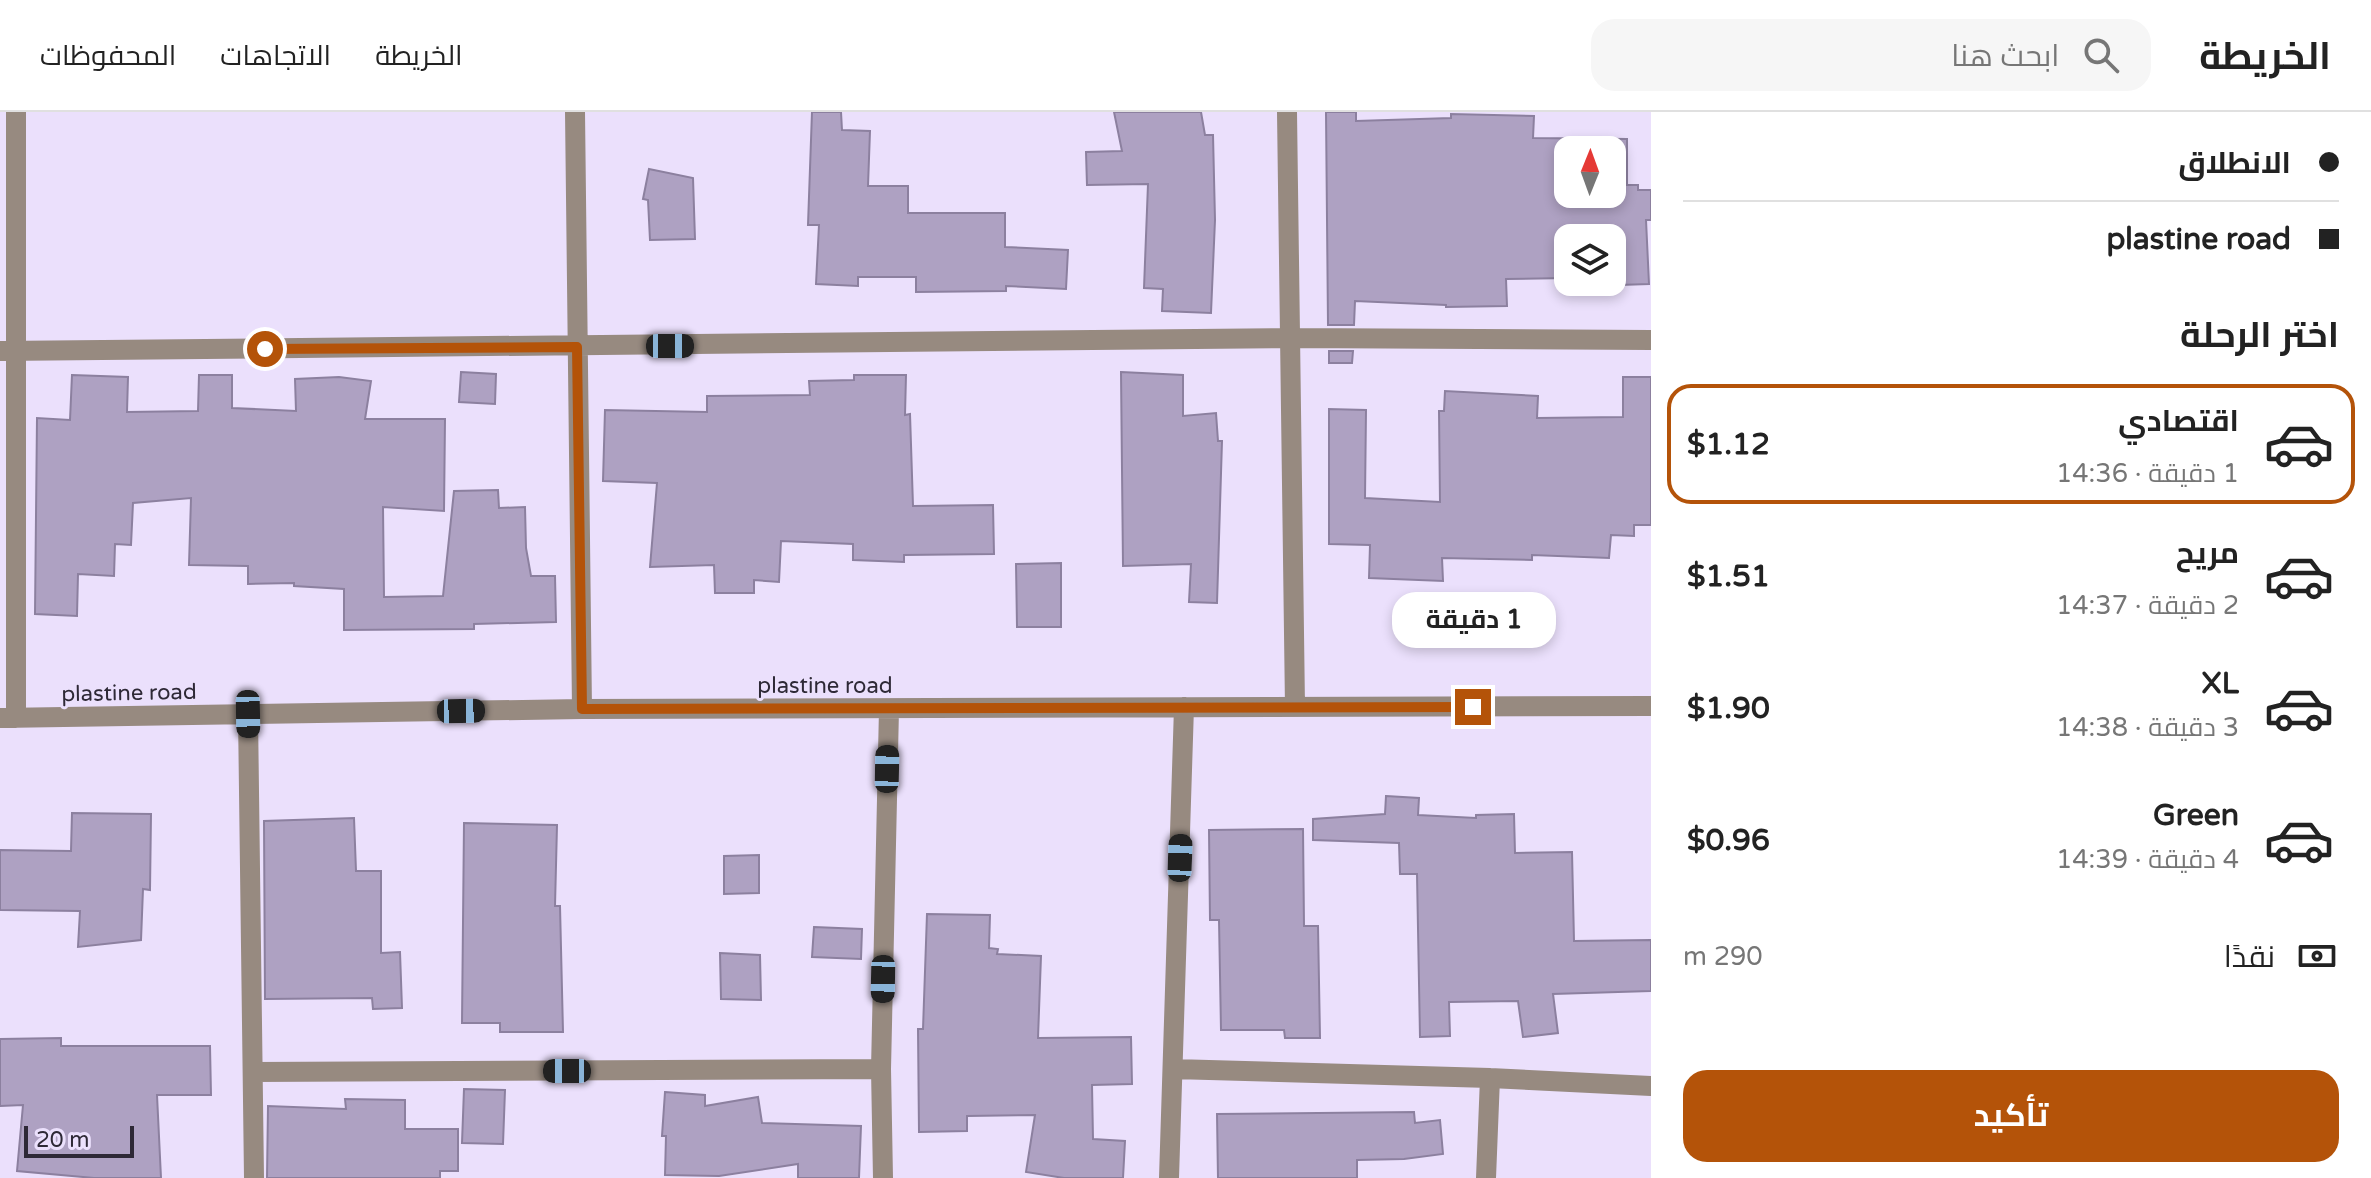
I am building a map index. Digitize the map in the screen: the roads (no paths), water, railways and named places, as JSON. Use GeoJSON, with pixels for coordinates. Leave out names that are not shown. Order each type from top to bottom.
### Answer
{"type":"FeatureCollection","features":[{"type":"Feature","properties":{"kind":"street"},"geometry":{"type":"LineString","coordinates":[[8,718],[8,350],[16,112]]}},
{"type":"Feature","properties":{"kind":"street"},"geometry":{"type":"LineString","coordinates":[[575,112],[582,709]]}},
{"type":"Feature","properties":{"kind":"street"},"geometry":{"type":"LineString","coordinates":[[1287,112],[1295,707]]}},
{"type":"Feature","properties":{"kind":"street"},"geometry":{"type":"LineString","coordinates":[[8,350],[1291,338],[1651,340]]}},
{"type":"Feature","properties":{"kind":"street","name":"plastine road"},"geometry":{"type":"LineString","coordinates":[[8,718],[582,709],[1651,706]]}},
{"type":"Feature","properties":{"kind":"street"},"geometry":{"type":"LineString","coordinates":[[1169,1178],[1184,707]]}},
{"type":"Feature","properties":{"kind":"street"},"geometry":{"type":"LineString","coordinates":[[883,1178],[881,1069],[889,709]]}},
{"type":"Feature","properties":{"kind":"street"},"geometry":{"type":"LineString","coordinates":[[248,714],[254,1178]]}},
{"type":"Feature","properties":{"kind":"street"},"geometry":{"type":"LineString","coordinates":[[254,1072],[881,1069]]}},
{"type":"Feature","properties":{"kind":"street"},"geometry":{"type":"LineString","coordinates":[[1173,1069],[1651,1086]]}},
{"type":"Feature","properties":{"kind":"street"},"geometry":{"type":"LineString","coordinates":[[1486,1178],[1490,1078]]}}]}
